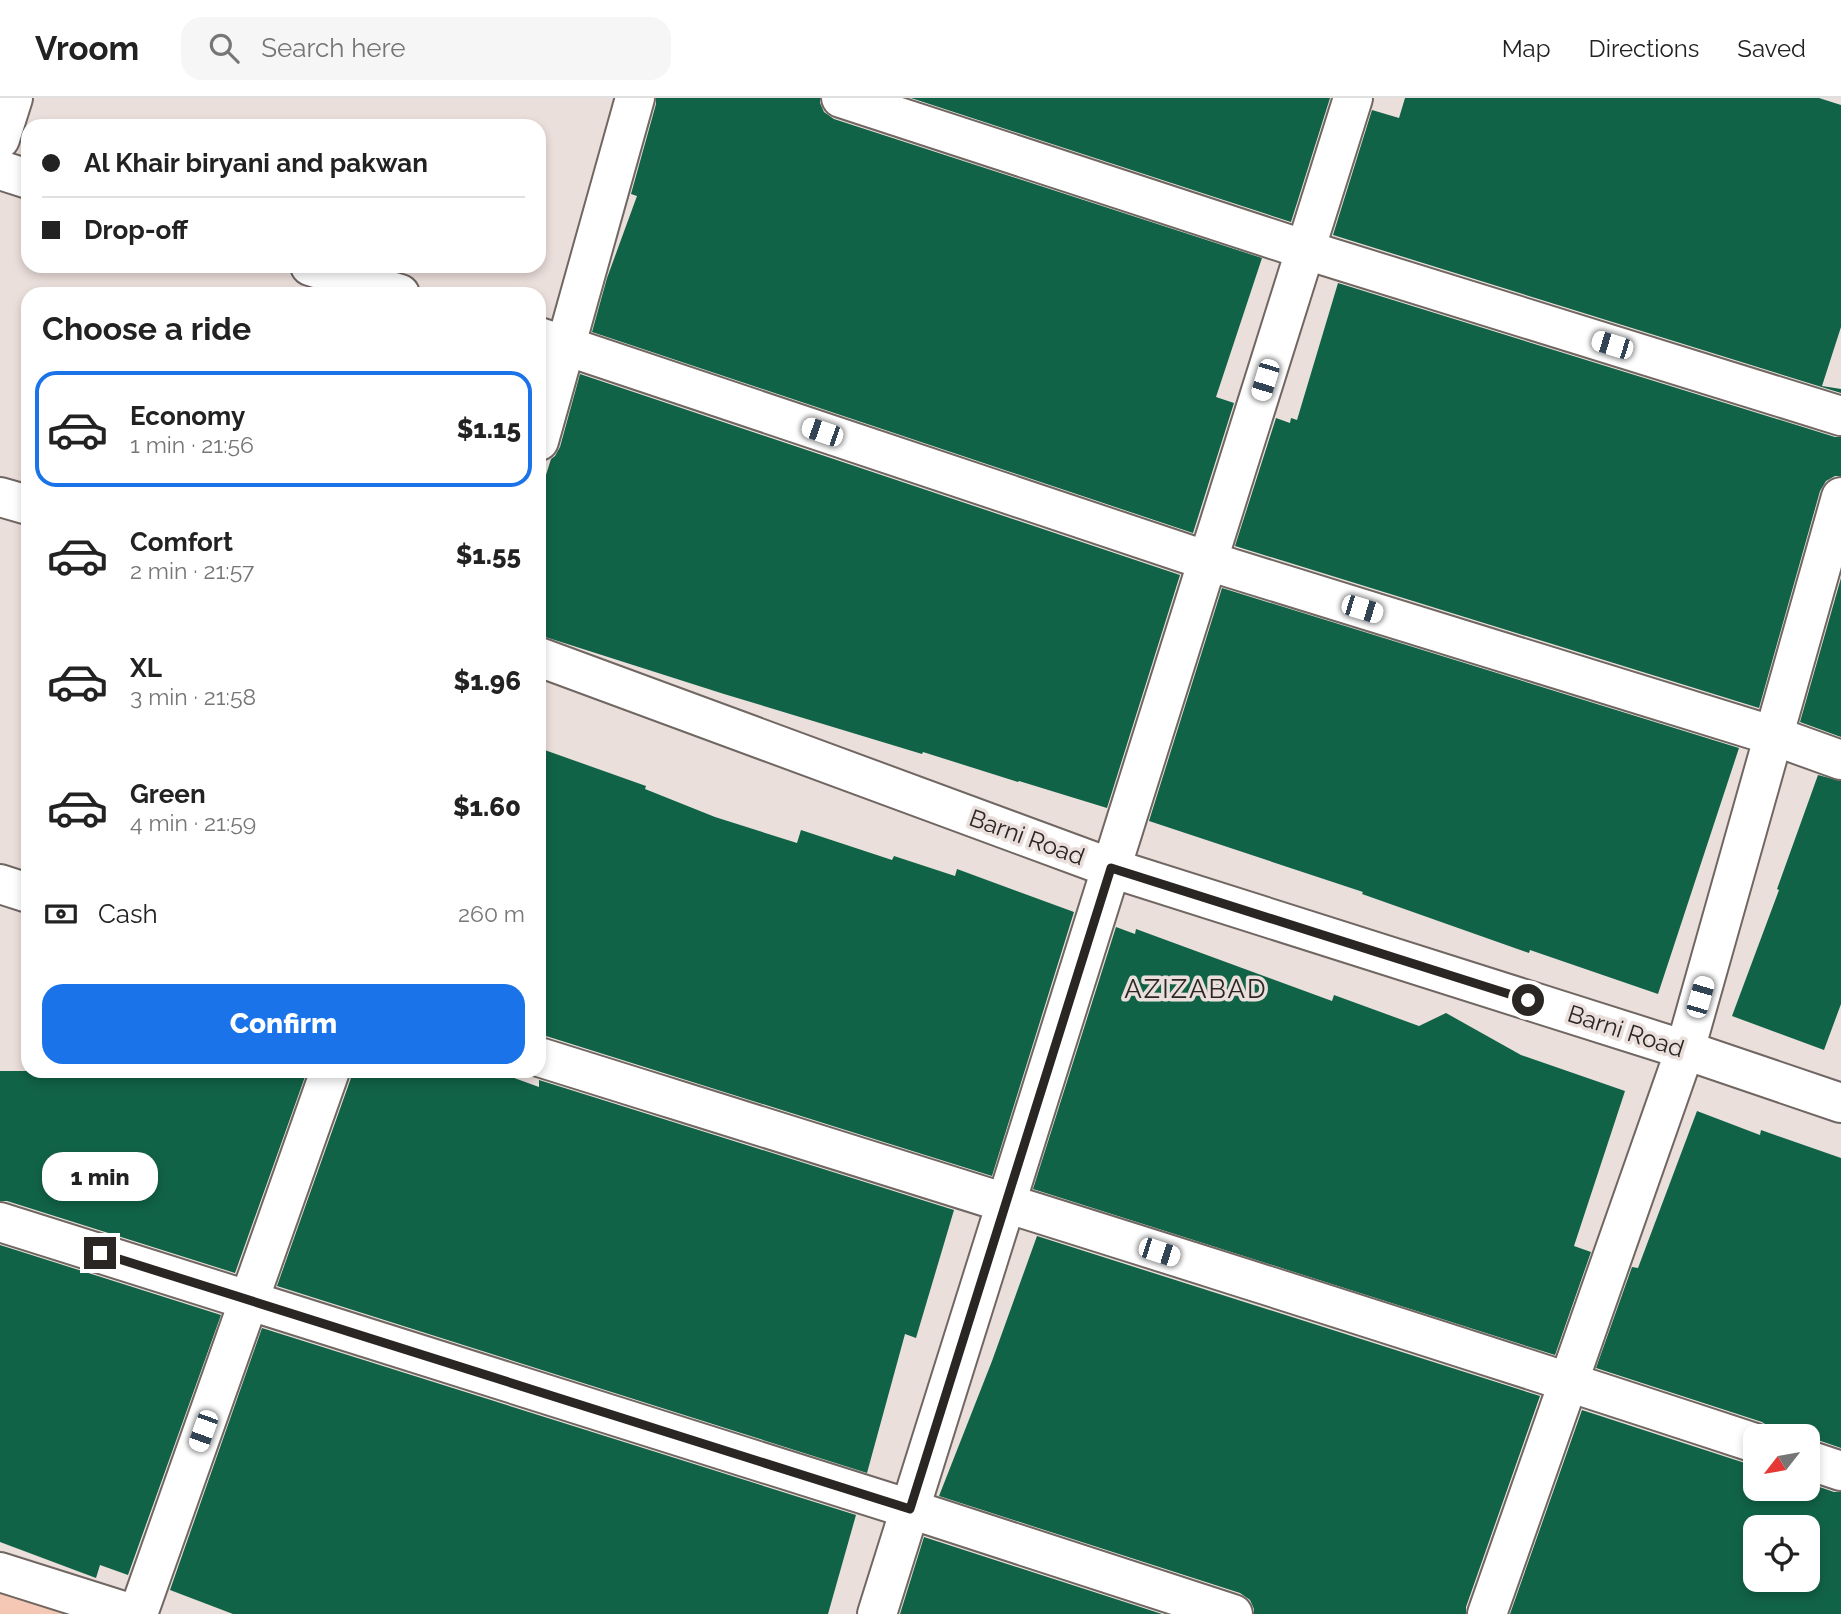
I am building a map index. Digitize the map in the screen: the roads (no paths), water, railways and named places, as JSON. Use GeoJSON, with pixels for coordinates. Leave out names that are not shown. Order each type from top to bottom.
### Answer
{"type":"FeatureCollection","features":[{"type":"Feature","properties":{"kind":"street"},"geometry":{"type":"LineString","coordinates":[[0,139],[13,98]]}},
{"type":"Feature","properties":{"kind":"street"},"geometry":{"type":"LineString","coordinates":[[546,387],[552,341],[635,98]]}},
{"type":"Feature","properties":{"kind":"street"},"geometry":{"type":"LineString","coordinates":[[841,98],[1306,250],[1841,416]]}},
{"type":"Feature","properties":{"kind":"street"},"geometry":{"type":"LineString","coordinates":[[877,1614],[1353,98]]}},
{"type":"Feature","properties":{"kind":"street"},"geometry":{"type":"LineString","coordinates":[[0,170],[21,176]]}},
{"type":"Feature","properties":{"kind":"street"},"geometry":{"type":"LineString","coordinates":[[332,273],[378,287]]}},
{"type":"Feature","properties":{"kind":"street"},"geometry":{"type":"LineString","coordinates":[[552,341],[1208,561],[1774,736],[1841,760]]}},
{"type":"Feature","properties":{"kind":"street"},"geometry":{"type":"LineString","coordinates":[[0,497],[21,503]]}},
{"type":"Feature","properties":{"kind":"street"},"geometry":{"type":"LineString","coordinates":[[1487,1614],[1685,1049],[1841,497]]}},
{"type":"Feature","properties":{"kind":"street","name":"Barni Road"},"geometry":{"type":"LineString","coordinates":[[546,659],[1111,868],[1685,1049],[1841,1103]]}},
{"type":"Feature","properties":{"kind":"street"},"geometry":{"type":"LineString","coordinates":[[0,884],[21,891]]}},
{"type":"Feature","properties":{"kind":"street"},"geometry":{"type":"LineString","coordinates":[[546,1059],[1568,1381],[1743,1439]]}},
{"type":"Feature","properties":{"kind":"street"},"geometry":{"type":"LineString","coordinates":[[0,1572],[135,1614],[328,1078]]}},
{"type":"Feature","properties":{"kind":"street"},"geometry":{"type":"LineString","coordinates":[[0,1222],[910,1509],[1233,1614]]}},
{"type":"Feature","properties":{"kind":"street"},"geometry":{"type":"LineString","coordinates":[[1820,1464],[1841,1471]]}},
{"type":"Feature","properties":{"kind":"district","name":"AZIZABAD"},"geometry":{"type":"Point","coordinates":[1196,989]}}]}
